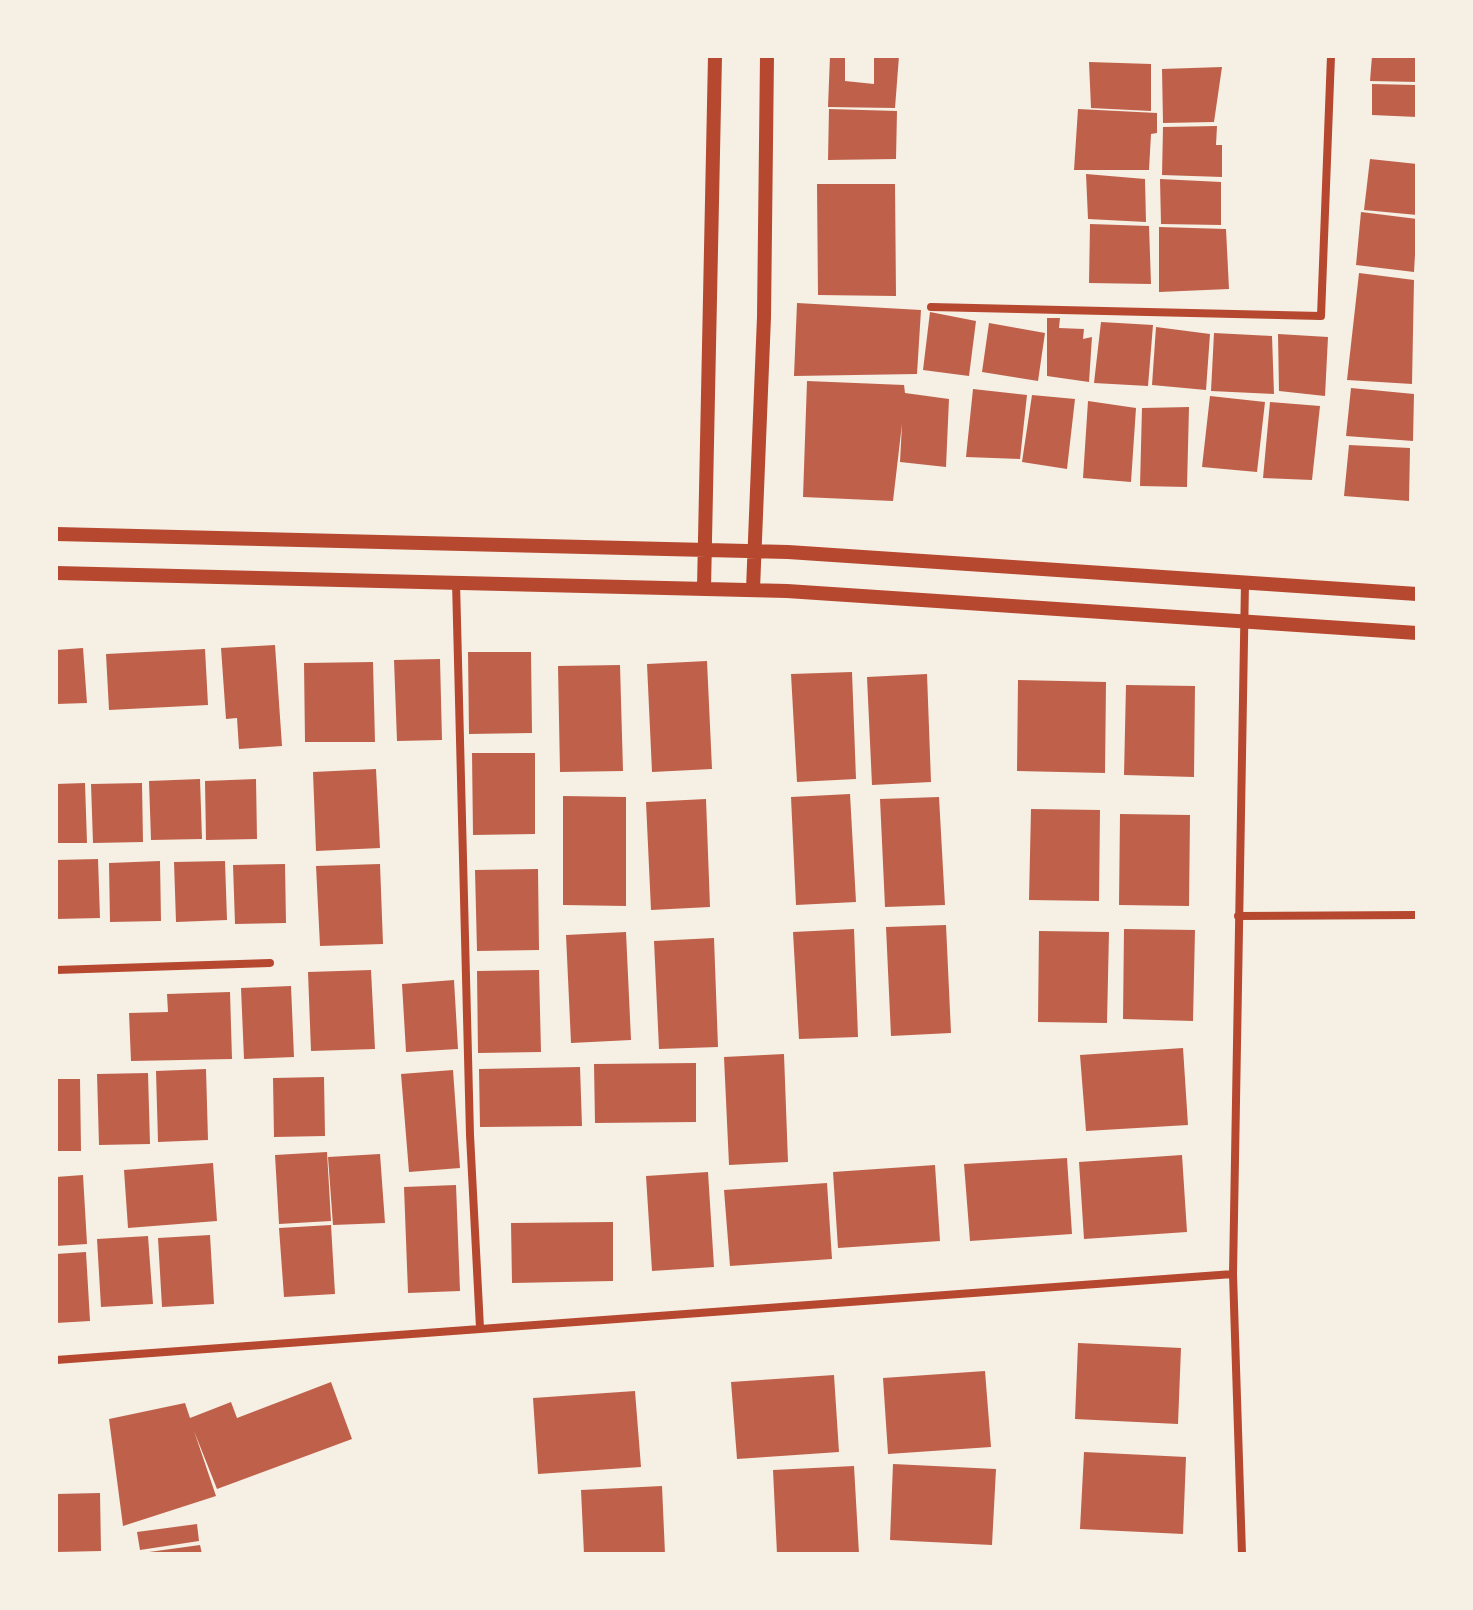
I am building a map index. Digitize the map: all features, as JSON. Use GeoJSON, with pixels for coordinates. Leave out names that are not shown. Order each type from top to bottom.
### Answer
{"type":"FeatureCollection","features":[{"type":"Feature","properties":{"kind":"street"},"geometry":{"type":"LineString","coordinates":[[704,588],[715,56]]}},
{"type":"Feature","properties":{"kind":"street"},"geometry":{"type":"LineString","coordinates":[[753,589],[764,317],[767,56]]}},
{"type":"Feature","properties":{"kind":"street"},"geometry":{"type":"LineString","coordinates":[[931,307],[1321,316],[1331,56]]}},
{"type":"Feature","properties":{"kind":"street"},"geometry":{"type":"LineString","coordinates":[[56,534],[755,551],[1417,594]]}},
{"type":"Feature","properties":{"kind":"street"},"geometry":{"type":"LineString","coordinates":[[56,573],[753,589],[1417,633]]}},
{"type":"Feature","properties":{"kind":"street"},"geometry":{"type":"LineString","coordinates":[[456,582],[470,1135],[480,1328]]}},
{"type":"Feature","properties":{"kind":"street"},"geometry":{"type":"LineString","coordinates":[[1242,1554],[1233,1274],[1245,583]]}},
{"type":"Feature","properties":{"kind":"street"},"geometry":{"type":"LineString","coordinates":[[1238,916],[1417,915]]}},
{"type":"Feature","properties":{"kind":"street"},"geometry":{"type":"LineString","coordinates":[[56,970],[270,963]]}},
{"type":"Feature","properties":{"kind":"street"},"geometry":{"type":"LineString","coordinates":[[56,1360],[1233,1274]]}},
{"type":"Feature","properties":{"kind":"building"},"geometry":{"type":"Polygon","coordinates":[[[830,56],[845,56],[845,81],[874,84],[874,56],[899,56],[895,108],[828,107],[830,56]]]}},
{"type":"Feature","properties":{"kind":"building"},"geometry":{"type":"Polygon","coordinates":[[[1372,56],[1417,56],[1417,82],[1370,81],[1372,56]]]}},
{"type":"Feature","properties":{"kind":"building"},"geometry":{"type":"Polygon","coordinates":[[[1089,62],[1151,64],[1151,111],[1091,108],[1089,62]]]}},
{"type":"Feature","properties":{"kind":"building"},"geometry":{"type":"Polygon","coordinates":[[[1222,67],[1214,122],[1163,123],[1162,69],[1222,67]]]}},
{"type":"Feature","properties":{"kind":"building"},"geometry":{"type":"Polygon","coordinates":[[[1372,84],[1417,85],[1417,117],[1372,115],[1372,84]]]}},
{"type":"Feature","properties":{"kind":"building"},"geometry":{"type":"Polygon","coordinates":[[[829,109],[897,111],[896,159],[828,160],[829,109]]]}},
{"type":"Feature","properties":{"kind":"building"},"geometry":{"type":"Polygon","coordinates":[[[1078,109],[1157,113],[1157,133],[1151,134],[1149,170],[1074,170],[1078,109]]]}},
{"type":"Feature","properties":{"kind":"building"},"geometry":{"type":"Polygon","coordinates":[[[1217,126],[1216,145],[1222,145],[1222,177],[1162,175],[1163,127],[1217,126]]]}},
{"type":"Feature","properties":{"kind":"building"},"geometry":{"type":"Polygon","coordinates":[[[1370,159],[1417,164],[1417,215],[1364,210],[1370,159]]]}},
{"type":"Feature","properties":{"kind":"building"},"geometry":{"type":"Polygon","coordinates":[[[1086,174],[1145,179],[1146,222],[1088,219],[1086,174]]]}},
{"type":"Feature","properties":{"kind":"building"},"geometry":{"type":"Polygon","coordinates":[[[1160,179],[1221,182],[1221,225],[1161,224],[1160,179]]]}},
{"type":"Feature","properties":{"kind":"building"},"geometry":{"type":"Polygon","coordinates":[[[817,184],[895,184],[896,296],[818,295],[817,184]]]}},
{"type":"Feature","properties":{"kind":"building"},"geometry":{"type":"Polygon","coordinates":[[[1361,212],[1417,219],[1414,272],[1356,265],[1361,212]]]}},
{"type":"Feature","properties":{"kind":"building"},"geometry":{"type":"Polygon","coordinates":[[[1090,224],[1149,226],[1151,284],[1089,283],[1090,224]]]}},
{"type":"Feature","properties":{"kind":"building"},"geometry":{"type":"Polygon","coordinates":[[[1159,227],[1226,229],[1229,289],[1159,292],[1159,227]]]}},
{"type":"Feature","properties":{"kind":"building"},"geometry":{"type":"Polygon","coordinates":[[[1359,273],[1414,280],[1412,384],[1347,380],[1359,273]]]}},
{"type":"Feature","properties":{"kind":"building"},"geometry":{"type":"Polygon","coordinates":[[[797,303],[921,310],[917,374],[794,376],[797,303]]]}},
{"type":"Feature","properties":{"kind":"building"},"geometry":{"type":"Polygon","coordinates":[[[930,312],[976,321],[969,376],[923,370],[930,312]]]}},
{"type":"Feature","properties":{"kind":"building"},"geometry":{"type":"Polygon","coordinates":[[[1047,318],[1060,318],[1059,328],[1084,329],[1083,339],[1092,337],[1089,382],[1047,376],[1047,318]]]}},
{"type":"Feature","properties":{"kind":"building"},"geometry":{"type":"Polygon","coordinates":[[[1101,322],[1153,325],[1148,386],[1094,383],[1101,322]]]}},
{"type":"Feature","properties":{"kind":"building"},"geometry":{"type":"Polygon","coordinates":[[[989,323],[1045,333],[1038,381],[982,372],[989,323]]]}},
{"type":"Feature","properties":{"kind":"building"},"geometry":{"type":"Polygon","coordinates":[[[1156,327],[1210,334],[1206,390],[1152,385],[1156,327]]]}},
{"type":"Feature","properties":{"kind":"building"},"geometry":{"type":"Polygon","coordinates":[[[1214,333],[1272,336],[1274,394],[1211,391],[1214,333]]]}},
{"type":"Feature","properties":{"kind":"building"},"geometry":{"type":"Polygon","coordinates":[[[1278,334],[1328,337],[1325,396],[1279,391],[1278,334]]]}},
{"type":"Feature","properties":{"kind":"building"},"geometry":{"type":"Polygon","coordinates":[[[807,381],[904,385],[905,393],[949,399],[946,467],[900,462],[902,424],[893,501],[803,497],[807,381]]]}},
{"type":"Feature","properties":{"kind":"building"},"geometry":{"type":"Polygon","coordinates":[[[1351,388],[1414,394],[1413,441],[1346,436],[1351,388]]]}},
{"type":"Feature","properties":{"kind":"building"},"geometry":{"type":"Polygon","coordinates":[[[973,389],[1027,395],[1020,459],[966,457],[973,389]]]}},
{"type":"Feature","properties":{"kind":"building"},"geometry":{"type":"Polygon","coordinates":[[[1032,395],[1075,399],[1067,469],[1022,462],[1032,395]]]}},
{"type":"Feature","properties":{"kind":"building"},"geometry":{"type":"Polygon","coordinates":[[[1210,396],[1265,402],[1257,472],[1202,467],[1210,396]]]}},
{"type":"Feature","properties":{"kind":"building"},"geometry":{"type":"Polygon","coordinates":[[[1088,401],[1136,408],[1131,482],[1083,478],[1088,401]]]}},
{"type":"Feature","properties":{"kind":"building"},"geometry":{"type":"Polygon","coordinates":[[[1270,402],[1320,406],[1312,480],[1263,478],[1270,402]]]}},
{"type":"Feature","properties":{"kind":"building"},"geometry":{"type":"Polygon","coordinates":[[[1189,407],[1187,487],[1140,486],[1142,408],[1189,407]]]}},
{"type":"Feature","properties":{"kind":"building"},"geometry":{"type":"Polygon","coordinates":[[[1349,445],[1410,448],[1409,501],[1344,496],[1349,445]]]}},
{"type":"Feature","properties":{"kind":"building"},"geometry":{"type":"Polygon","coordinates":[[[275,645],[282,746],[239,749],[237,718],[226,719],[221,648],[275,645]]]}},
{"type":"Feature","properties":{"kind":"building"},"geometry":{"type":"Polygon","coordinates":[[[83,648],[87,703],[56,704],[56,650],[83,648]]]}},
{"type":"Feature","properties":{"kind":"building"},"geometry":{"type":"Polygon","coordinates":[[[205,649],[208,705],[109,710],[106,654],[205,649]]]}},
{"type":"Feature","properties":{"kind":"building"},"geometry":{"type":"Polygon","coordinates":[[[468,652],[531,652],[532,733],[469,734],[468,652]]]}},
{"type":"Feature","properties":{"kind":"building"},"geometry":{"type":"Polygon","coordinates":[[[440,659],[442,740],[397,741],[394,660],[440,659]]]}},
{"type":"Feature","properties":{"kind":"building"},"geometry":{"type":"Polygon","coordinates":[[[707,661],[712,769],[652,772],[647,664],[707,661]]]}},
{"type":"Feature","properties":{"kind":"building"},"geometry":{"type":"Polygon","coordinates":[[[373,662],[375,742],[305,742],[304,663],[373,662]]]}},
{"type":"Feature","properties":{"kind":"building"},"geometry":{"type":"Polygon","coordinates":[[[620,665],[623,771],[560,772],[558,666],[620,665]]]}},
{"type":"Feature","properties":{"kind":"building"},"geometry":{"type":"Polygon","coordinates":[[[852,672],[856,779],[797,782],[791,674],[852,672]]]}},
{"type":"Feature","properties":{"kind":"building"},"geometry":{"type":"Polygon","coordinates":[[[927,674],[931,782],[872,785],[867,677],[927,674]]]}},
{"type":"Feature","properties":{"kind":"building"},"geometry":{"type":"Polygon","coordinates":[[[1018,680],[1106,682],[1105,773],[1017,771],[1018,680]]]}},
{"type":"Feature","properties":{"kind":"building"},"geometry":{"type":"Polygon","coordinates":[[[1126,685],[1195,686],[1194,777],[1124,775],[1126,685]]]}},
{"type":"Feature","properties":{"kind":"building"},"geometry":{"type":"Polygon","coordinates":[[[472,753],[535,753],[535,834],[473,835],[472,753]]]}},
{"type":"Feature","properties":{"kind":"building"},"geometry":{"type":"Polygon","coordinates":[[[376,769],[380,848],[316,851],[313,772],[376,769]]]}},
{"type":"Feature","properties":{"kind":"building"},"geometry":{"type":"Polygon","coordinates":[[[200,779],[202,839],[151,840],[149,781],[200,779]]]}},
{"type":"Feature","properties":{"kind":"building"},"geometry":{"type":"Polygon","coordinates":[[[256,779],[257,839],[206,840],[205,781],[256,779]]]}},
{"type":"Feature","properties":{"kind":"building"},"geometry":{"type":"Polygon","coordinates":[[[85,783],[87,843],[56,843],[56,784],[85,783]]]}},
{"type":"Feature","properties":{"kind":"building"},"geometry":{"type":"Polygon","coordinates":[[[142,783],[143,842],[93,843],[91,784],[142,783]]]}},
{"type":"Feature","properties":{"kind":"building"},"geometry":{"type":"Polygon","coordinates":[[[850,794],[856,902],[796,905],[791,797],[850,794]]]}},
{"type":"Feature","properties":{"kind":"building"},"geometry":{"type":"Polygon","coordinates":[[[563,796],[626,797],[626,906],[563,905],[563,796]]]}},
{"type":"Feature","properties":{"kind":"building"},"geometry":{"type":"Polygon","coordinates":[[[939,797],[945,905],[885,907],[880,799],[939,797]]]}},
{"type":"Feature","properties":{"kind":"building"},"geometry":{"type":"Polygon","coordinates":[[[706,799],[710,907],[651,910],[646,802],[706,799]]]}},
{"type":"Feature","properties":{"kind":"building"},"geometry":{"type":"Polygon","coordinates":[[[1031,809],[1100,810],[1099,901],[1029,900],[1031,809]]]}},
{"type":"Feature","properties":{"kind":"building"},"geometry":{"type":"Polygon","coordinates":[[[1120,814],[1190,815],[1189,906],[1119,905],[1120,814]]]}},
{"type":"Feature","properties":{"kind":"building"},"geometry":{"type":"Polygon","coordinates":[[[98,859],[100,918],[56,919],[56,860],[98,859]]]}},
{"type":"Feature","properties":{"kind":"building"},"geometry":{"type":"Polygon","coordinates":[[[160,861],[161,921],[110,922],[109,863],[160,861]]]}},
{"type":"Feature","properties":{"kind":"building"},"geometry":{"type":"Polygon","coordinates":[[[225,861],[227,920],[176,922],[174,862],[225,861]]]}},
{"type":"Feature","properties":{"kind":"building"},"geometry":{"type":"Polygon","coordinates":[[[285,864],[286,923],[235,924],[233,865],[285,864]]]}},
{"type":"Feature","properties":{"kind":"building"},"geometry":{"type":"Polygon","coordinates":[[[380,864],[383,944],[320,946],[316,866],[380,864]]]}},
{"type":"Feature","properties":{"kind":"building"},"geometry":{"type":"Polygon","coordinates":[[[538,869],[539,950],[477,951],[475,870],[538,869]]]}},
{"type":"Feature","properties":{"kind":"building"},"geometry":{"type":"Polygon","coordinates":[[[946,925],[951,1033],[891,1036],[886,927],[946,925]]]}},
{"type":"Feature","properties":{"kind":"building"},"geometry":{"type":"Polygon","coordinates":[[[854,929],[858,1037],[799,1039],[793,932],[854,929]]]}},
{"type":"Feature","properties":{"kind":"building"},"geometry":{"type":"Polygon","coordinates":[[[1124,929],[1195,930],[1193,1021],[1123,1019],[1124,929]]]}},
{"type":"Feature","properties":{"kind":"building"},"geometry":{"type":"Polygon","coordinates":[[[1039,931],[1109,932],[1107,1023],[1038,1022],[1039,931]]]}},
{"type":"Feature","properties":{"kind":"building"},"geometry":{"type":"Polygon","coordinates":[[[626,932],[631,1040],[571,1043],[566,935],[626,932]]]}},
{"type":"Feature","properties":{"kind":"building"},"geometry":{"type":"Polygon","coordinates":[[[714,938],[718,1047],[659,1049],[654,941],[714,938]]]}},
{"type":"Feature","properties":{"kind":"building"},"geometry":{"type":"Polygon","coordinates":[[[371,970],[375,1049],[311,1051],[308,972],[371,970]]]}},
{"type":"Feature","properties":{"kind":"building"},"geometry":{"type":"Polygon","coordinates":[[[539,970],[541,1052],[478,1053],[477,971],[539,970]]]}},
{"type":"Feature","properties":{"kind":"building"},"geometry":{"type":"Polygon","coordinates":[[[454,980],[458,1049],[406,1052],[402,984],[454,980]]]}},
{"type":"Feature","properties":{"kind":"building"},"geometry":{"type":"Polygon","coordinates":[[[291,986],[294,1057],[244,1059],[241,988],[291,986]]]}},
{"type":"Feature","properties":{"kind":"building"},"geometry":{"type":"Polygon","coordinates":[[[230,992],[232,1059],[131,1061],[129,1013],[168,1012],[167,994],[230,992]]]}},
{"type":"Feature","properties":{"kind":"building"},"geometry":{"type":"Polygon","coordinates":[[[1183,1048],[1188,1125],[1086,1131],[1080,1055],[1183,1048]]]}},
{"type":"Feature","properties":{"kind":"building"},"geometry":{"type":"Polygon","coordinates":[[[784,1054],[788,1162],[729,1165],[724,1057],[784,1054]]]}},
{"type":"Feature","properties":{"kind":"building"},"geometry":{"type":"Polygon","coordinates":[[[696,1063],[696,1122],[595,1123],[594,1064],[696,1063]]]}},
{"type":"Feature","properties":{"kind":"building"},"geometry":{"type":"Polygon","coordinates":[[[580,1067],[582,1126],[480,1127],[479,1069],[580,1067]]]}},
{"type":"Feature","properties":{"kind":"building"},"geometry":{"type":"Polygon","coordinates":[[[206,1069],[208,1140],[158,1142],[156,1071],[206,1069]]]}},
{"type":"Feature","properties":{"kind":"building"},"geometry":{"type":"Polygon","coordinates":[[[453,1070],[460,1168],[409,1172],[401,1074],[453,1070]]]}},
{"type":"Feature","properties":{"kind":"building"},"geometry":{"type":"Polygon","coordinates":[[[148,1073],[150,1144],[99,1145],[97,1074],[148,1073]]]}},
{"type":"Feature","properties":{"kind":"building"},"geometry":{"type":"Polygon","coordinates":[[[324,1077],[325,1136],[274,1137],[273,1078],[324,1077]]]}},
{"type":"Feature","properties":{"kind":"building"},"geometry":{"type":"Polygon","coordinates":[[[56,1079],[80,1079],[81,1151],[56,1151],[56,1079]]]}},
{"type":"Feature","properties":{"kind":"building"},"geometry":{"type":"Polygon","coordinates":[[[327,1152],[331,1221],[279,1224],[275,1155],[327,1152]]]}},
{"type":"Feature","properties":{"kind":"building"},"geometry":{"type":"Polygon","coordinates":[[[380,1154],[385,1223],[333,1225],[328,1157],[380,1154]]]}},
{"type":"Feature","properties":{"kind":"building"},"geometry":{"type":"Polygon","coordinates":[[[1182,1155],[1187,1232],[1084,1239],[1079,1162],[1182,1155]]]}},
{"type":"Feature","properties":{"kind":"building"},"geometry":{"type":"Polygon","coordinates":[[[1067,1158],[1072,1234],[970,1241],[964,1164],[1067,1158]]]}},
{"type":"Feature","properties":{"kind":"building"},"geometry":{"type":"Polygon","coordinates":[[[213,1163],[217,1221],[128,1228],[124,1170],[213,1163]]]}},
{"type":"Feature","properties":{"kind":"building"},"geometry":{"type":"Polygon","coordinates":[[[935,1165],[940,1241],[838,1248],[833,1172],[935,1165]]]}},
{"type":"Feature","properties":{"kind":"building"},"geometry":{"type":"Polygon","coordinates":[[[708,1172],[714,1267],[652,1271],[646,1176],[708,1172]]]}},
{"type":"Feature","properties":{"kind":"building"},"geometry":{"type":"Polygon","coordinates":[[[83,1175],[87,1244],[56,1246],[56,1177],[83,1175]]]}},
{"type":"Feature","properties":{"kind":"building"},"geometry":{"type":"Polygon","coordinates":[[[827,1183],[832,1259],[730,1266],[724,1190],[827,1183]]]}},
{"type":"Feature","properties":{"kind":"building"},"geometry":{"type":"Polygon","coordinates":[[[456,1185],[460,1291],[408,1293],[404,1187],[456,1185]]]}},
{"type":"Feature","properties":{"kind":"building"},"geometry":{"type":"Polygon","coordinates":[[[613,1222],[613,1281],[512,1283],[511,1223],[613,1222]]]}},
{"type":"Feature","properties":{"kind":"building"},"geometry":{"type":"Polygon","coordinates":[[[331,1225],[335,1294],[284,1297],[279,1228],[331,1225]]]}},
{"type":"Feature","properties":{"kind":"building"},"geometry":{"type":"Polygon","coordinates":[[[210,1235],[214,1304],[162,1307],[158,1238],[210,1235]]]}},
{"type":"Feature","properties":{"kind":"building"},"geometry":{"type":"Polygon","coordinates":[[[148,1236],[153,1304],[101,1307],[97,1239],[148,1236]]]}},
{"type":"Feature","properties":{"kind":"building"},"geometry":{"type":"Polygon","coordinates":[[[86,1252],[90,1321],[56,1323],[56,1254],[86,1252]]]}},
{"type":"Feature","properties":{"kind":"building"},"geometry":{"type":"Polygon","coordinates":[[[1078,1343],[1181,1348],[1178,1424],[1075,1419],[1078,1343]]]}},
{"type":"Feature","properties":{"kind":"building"},"geometry":{"type":"Polygon","coordinates":[[[985,1371],[991,1447],[888,1454],[883,1378],[985,1371]]]}},
{"type":"Feature","properties":{"kind":"building"},"geometry":{"type":"Polygon","coordinates":[[[834,1375],[839,1452],[737,1459],[731,1382],[834,1375]]]}},
{"type":"Feature","properties":{"kind":"building"},"geometry":{"type":"Polygon","coordinates":[[[331,1382],[352,1439],[217,1489],[194,1431],[216,1496],[123,1526],[109,1419],[185,1403],[190,1418],[231,1402],[237,1418],[331,1382]]]}},
{"type":"Feature","properties":{"kind":"building"},"geometry":{"type":"Polygon","coordinates":[[[635,1391],[641,1467],[538,1474],[533,1398],[635,1391]]]}},
{"type":"Feature","properties":{"kind":"building"},"geometry":{"type":"Polygon","coordinates":[[[1084,1452],[1186,1457],[1183,1534],[1080,1529],[1084,1452]]]}},
{"type":"Feature","properties":{"kind":"building"},"geometry":{"type":"Polygon","coordinates":[[[893,1464],[996,1469],[992,1545],[890,1540],[893,1464]]]}},
{"type":"Feature","properties":{"kind":"building"},"geometry":{"type":"Polygon","coordinates":[[[854,1466],[859,1554],[777,1554],[773,1470],[854,1466]]]}},
{"type":"Feature","properties":{"kind":"building"},"geometry":{"type":"Polygon","coordinates":[[[662,1486],[665,1554],[584,1554],[581,1490],[662,1486]]]}},
{"type":"Feature","properties":{"kind":"building"},"geometry":{"type":"Polygon","coordinates":[[[100,1493],[101,1551],[56,1552],[56,1494],[100,1493]]]}},
{"type":"Feature","properties":{"kind":"building"},"geometry":{"type":"Polygon","coordinates":[[[197,1524],[199,1541],[140,1550],[137,1532],[197,1524]]]}},
{"type":"Feature","properties":{"kind":"building"},"geometry":{"type":"Polygon","coordinates":[[[200,1545],[202,1554],[149,1554],[149,1552],[200,1545]]]}}]}
